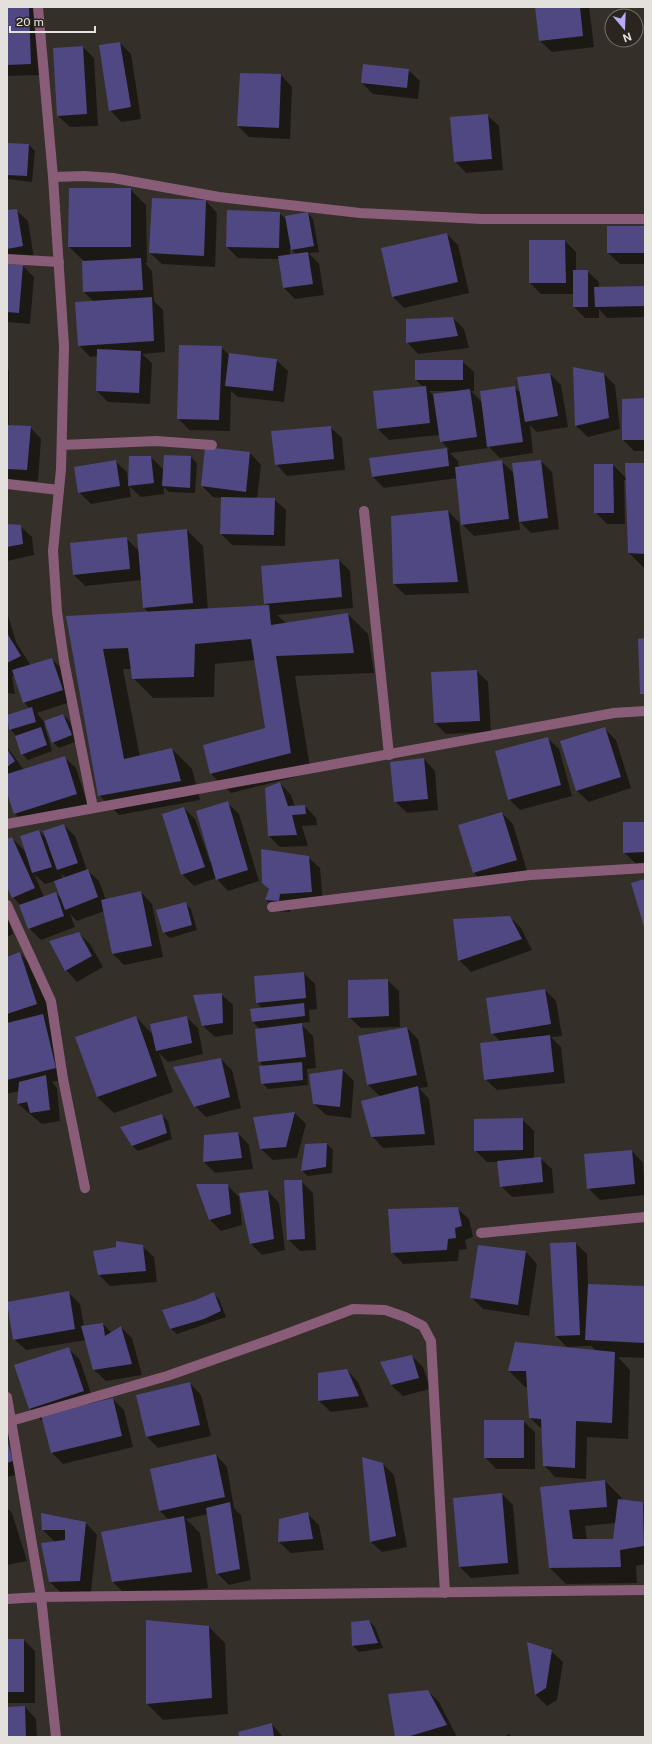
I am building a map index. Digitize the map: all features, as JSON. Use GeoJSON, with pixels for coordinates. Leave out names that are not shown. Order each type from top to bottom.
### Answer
{"type":"FeatureCollection","features":[{"type":"Feature","properties":{"kind":"street"},"geometry":{"type":"LineString","coordinates":[[38,7],[53,177],[64,346],[62,445],[53,550],[57,612],[64,661],[93,808]]}},
{"type":"Feature","properties":{"kind":"street"},"geometry":{"type":"LineString","coordinates":[[53,177],[84,176],[113,178],[219,197],[360,213],[482,219],[645,219]]}},
{"type":"Feature","properties":{"kind":"street"},"geometry":{"type":"LineString","coordinates":[[7,259],[59,262]]}},
{"type":"Feature","properties":{"kind":"street"},"geometry":{"type":"LineString","coordinates":[[62,445],[156,441],[212,445]]}},
{"type":"Feature","properties":{"kind":"street"},"geometry":{"type":"LineString","coordinates":[[7,484],[59,490]]}},
{"type":"Feature","properties":{"kind":"street"},"geometry":{"type":"LineString","coordinates":[[364,511],[389,755]]}},
{"type":"Feature","properties":{"kind":"street"},"geometry":{"type":"LineString","coordinates":[[7,824],[614,713],[645,711]]}},
{"type":"Feature","properties":{"kind":"street"},"geometry":{"type":"LineString","coordinates":[[272,907],[530,874],[645,868]]}},
{"type":"Feature","properties":{"kind":"street"},"geometry":{"type":"LineString","coordinates":[[7,905],[52,1002],[63,1079],[85,1188]]}},
{"type":"Feature","properties":{"kind":"street"},"geometry":{"type":"LineString","coordinates":[[481,1233],[645,1217]]}},
{"type":"Feature","properties":{"kind":"street"},"geometry":{"type":"LineString","coordinates":[[11,1421],[167,1376],[353,1309],[385,1310],[405,1317],[423,1326],[431,1341],[445,1592]]}},
{"type":"Feature","properties":{"kind":"street"},"geometry":{"type":"LineString","coordinates":[[7,1397],[41,1597],[56,1737]]}},
{"type":"Feature","properties":{"kind":"street"},"geometry":{"type":"LineString","coordinates":[[7,1599],[41,1597],[645,1590]]}},
{"type":"Feature","properties":{"kind":"building"},"geometry":{"type":"Polygon","coordinates":[[[7,7],[29,7],[31,64],[7,65],[7,7]]]}},
{"type":"Feature","properties":{"kind":"building"},"geometry":{"type":"Polygon","coordinates":[[[535,7],[580,7],[583,36],[539,41],[535,7]]]}},
{"type":"Feature","properties":{"kind":"building"},"geometry":{"type":"Polygon","coordinates":[[[120,42],[131,107],[109,111],[99,45],[120,42]]]}},
{"type":"Feature","properties":{"kind":"building"},"geometry":{"type":"Polygon","coordinates":[[[83,46],[87,114],[57,116],[53,48],[83,46]]]}},
{"type":"Feature","properties":{"kind":"building"},"geometry":{"type":"Polygon","coordinates":[[[363,64],[409,69],[407,88],[361,83],[363,64]]]}},
{"type":"Feature","properties":{"kind":"building"},"geometry":{"type":"Polygon","coordinates":[[[240,73],[281,74],[279,128],[237,126],[240,73]]]}},
{"type":"Feature","properties":{"kind":"building"},"geometry":{"type":"Polygon","coordinates":[[[488,114],[492,159],[454,162],[450,117],[488,114]]]}},
{"type":"Feature","properties":{"kind":"building"},"geometry":{"type":"Polygon","coordinates":[[[7,143],[29,144],[27,176],[7,175],[7,143]]]}},
{"type":"Feature","properties":{"kind":"building"},"geometry":{"type":"Polygon","coordinates":[[[69,188],[131,188],[131,247],[68,247],[69,188]]]}},
{"type":"Feature","properties":{"kind":"building"},"geometry":{"type":"Polygon","coordinates":[[[152,198],[206,200],[204,256],[149,253],[152,198]]]}},
{"type":"Feature","properties":{"kind":"building"},"geometry":{"type":"Polygon","coordinates":[[[17,209],[23,246],[7,249],[7,210],[17,209]]]}},
{"type":"Feature","properties":{"kind":"building"},"geometry":{"type":"Polygon","coordinates":[[[227,210],[280,212],[279,248],[226,247],[227,210]]]}},
{"type":"Feature","properties":{"kind":"building"},"geometry":{"type":"Polygon","coordinates":[[[308,212],[314,246],[291,250],[285,216],[308,212]]]}},
{"type":"Feature","properties":{"kind":"building"},"geometry":{"type":"Polygon","coordinates":[[[607,226],[645,226],[645,253],[607,253],[607,226]]]}},
{"type":"Feature","properties":{"kind":"building"},"geometry":{"type":"Polygon","coordinates":[[[447,233],[458,282],[392,297],[381,248],[447,233]]]}},
{"type":"Feature","properties":{"kind":"building"},"geometry":{"type":"Polygon","coordinates":[[[529,240],[565,240],[566,283],[529,283],[529,240]]]}},
{"type":"Feature","properties":{"kind":"building"},"geometry":{"type":"Polygon","coordinates":[[[308,252],[313,284],[283,288],[278,256],[308,252]]]}},
{"type":"Feature","properties":{"kind":"building"},"geometry":{"type":"Polygon","coordinates":[[[141,258],[143,290],[83,292],[82,261],[141,258]]]}},
{"type":"Feature","properties":{"kind":"building"},"geometry":{"type":"Polygon","coordinates":[[[7,264],[23,265],[19,313],[7,312],[7,264]]]}},
{"type":"Feature","properties":{"kind":"building"},"geometry":{"type":"Polygon","coordinates":[[[573,270],[588,270],[588,307],[573,307],[573,270]]]}},
{"type":"Feature","properties":{"kind":"building"},"geometry":{"type":"Polygon","coordinates":[[[645,286],[645,306],[595,307],[594,287],[645,286]]]}},
{"type":"Feature","properties":{"kind":"building"},"geometry":{"type":"Polygon","coordinates":[[[152,297],[154,341],[78,346],[75,302],[152,297]]]}},
{"type":"Feature","properties":{"kind":"building"},"geometry":{"type":"Polygon","coordinates":[[[453,317],[458,336],[406,343],[406,319],[453,317]]]}},
{"type":"Feature","properties":{"kind":"building"},"geometry":{"type":"Polygon","coordinates":[[[179,345],[222,346],[219,420],[177,419],[179,345]]]}},
{"type":"Feature","properties":{"kind":"building"},"geometry":{"type":"Polygon","coordinates":[[[97,349],[141,351],[139,393],[96,391],[97,349]]]}},
{"type":"Feature","properties":{"kind":"building"},"geometry":{"type":"Polygon","coordinates":[[[229,353],[277,359],[273,391],[225,386],[229,353]]]}},
{"type":"Feature","properties":{"kind":"building"},"geometry":{"type":"Polygon","coordinates":[[[415,360],[463,360],[463,380],[415,380],[415,360]]]}},
{"type":"Feature","properties":{"kind":"building"},"geometry":{"type":"Polygon","coordinates":[[[573,367],[604,373],[609,418],[575,426],[573,367]]]}},
{"type":"Feature","properties":{"kind":"building"},"geometry":{"type":"Polygon","coordinates":[[[550,373],[558,416],[525,422],[517,377],[550,373]]]}},
{"type":"Feature","properties":{"kind":"building"},"geometry":{"type":"Polygon","coordinates":[[[426,386],[430,423],[377,429],[373,391],[426,386]]]}},
{"type":"Feature","properties":{"kind":"building"},"geometry":{"type":"Polygon","coordinates":[[[515,386],[523,442],[487,447],[480,391],[515,386]]]}},
{"type":"Feature","properties":{"kind":"building"},"geometry":{"type":"Polygon","coordinates":[[[470,389],[477,437],[440,442],[433,394],[470,389]]]}},
{"type":"Feature","properties":{"kind":"building"},"geometry":{"type":"Polygon","coordinates":[[[645,398],[645,440],[622,440],[622,399],[645,398]]]}},
{"type":"Feature","properties":{"kind":"building"},"geometry":{"type":"Polygon","coordinates":[[[7,425],[31,426],[27,470],[7,469],[7,425]]]}},
{"type":"Feature","properties":{"kind":"building"},"geometry":{"type":"Polygon","coordinates":[[[331,426],[334,459],[275,465],[271,431],[331,426]]]}},
{"type":"Feature","properties":{"kind":"building"},"geometry":{"type":"Polygon","coordinates":[[[205,447],[250,452],[246,492],[201,486],[205,447]]]}},
{"type":"Feature","properties":{"kind":"building"},"geometry":{"type":"Polygon","coordinates":[[[447,448],[449,466],[372,477],[369,458],[447,448]]]}},
{"type":"Feature","properties":{"kind":"building"},"geometry":{"type":"Polygon","coordinates":[[[164,455],[191,456],[190,488],[162,486],[164,455]]]}},
{"type":"Feature","properties":{"kind":"building"},"geometry":{"type":"Polygon","coordinates":[[[129,456],[151,456],[154,483],[128,486],[129,456]]]}},
{"type":"Feature","properties":{"kind":"building"},"geometry":{"type":"Polygon","coordinates":[[[116,460],[120,486],[78,493],[74,467],[116,460]]]}},
{"type":"Feature","properties":{"kind":"building"},"geometry":{"type":"Polygon","coordinates":[[[502,460],[509,519],[461,525],[455,467],[502,460]]]}},
{"type":"Feature","properties":{"kind":"building"},"geometry":{"type":"Polygon","coordinates":[[[541,460],[548,518],[519,522],[512,463],[541,460]]]}},
{"type":"Feature","properties":{"kind":"building"},"geometry":{"type":"Polygon","coordinates":[[[625,463],[645,463],[645,554],[628,553],[625,463]]]}},
{"type":"Feature","properties":{"kind":"building"},"geometry":{"type":"Polygon","coordinates":[[[594,464],[613,464],[614,513],[594,513],[594,464]]]}},
{"type":"Feature","properties":{"kind":"building"},"geometry":{"type":"Polygon","coordinates":[[[221,497],[275,498],[274,535],[220,534],[221,497]]]}},
{"type":"Feature","properties":{"kind":"building"},"geometry":{"type":"Polygon","coordinates":[[[448,510],[458,582],[393,584],[391,516],[448,510]]]}},
{"type":"Feature","properties":{"kind":"building"},"geometry":{"type":"Polygon","coordinates":[[[7,524],[21,525],[23,544],[7,547],[7,524]]]}},
{"type":"Feature","properties":{"kind":"building"},"geometry":{"type":"Polygon","coordinates":[[[187,529],[193,603],[143,608],[137,534],[187,529]]]}},
{"type":"Feature","properties":{"kind":"building"},"geometry":{"type":"Polygon","coordinates":[[[127,537],[130,569],[73,575],[70,543],[127,537]]]}},
{"type":"Feature","properties":{"kind":"building"},"geometry":{"type":"Polygon","coordinates":[[[339,559],[342,597],[264,604],[261,566],[339,559]]]}},
{"type":"Feature","properties":{"kind":"building"},"geometry":{"type":"Polygon","coordinates":[[[269,605],[271,625],[348,613],[354,653],[276,656],[291,753],[210,774],[203,745],[265,728],[251,639],[195,644],[194,677],[132,679],[128,648],[103,649],[124,759],[172,748],[181,781],[98,796],[66,616],[269,605]]]}},
{"type":"Feature","properties":{"kind":"building"},"geometry":{"type":"Polygon","coordinates":[[[7,633],[21,656],[7,663],[7,633]]]}},
{"type":"Feature","properties":{"kind":"building"},"geometry":{"type":"Polygon","coordinates":[[[645,638],[645,694],[640,694],[638,639],[645,638]]]}},
{"type":"Feature","properties":{"kind":"building"},"geometry":{"type":"Polygon","coordinates":[[[52,658],[63,690],[23,703],[12,670],[52,658]]]}},
{"type":"Feature","properties":{"kind":"building"},"geometry":{"type":"Polygon","coordinates":[[[477,670],[480,721],[434,723],[431,672],[477,670]]]}},
{"type":"Feature","properties":{"kind":"building"},"geometry":{"type":"Polygon","coordinates":[[[32,707],[36,722],[9,730],[7,715],[32,707]]]}},
{"type":"Feature","properties":{"kind":"building"},"geometry":{"type":"Polygon","coordinates":[[[63,714],[72,735],[52,743],[44,721],[63,714]]]}},
{"type":"Feature","properties":{"kind":"building"},"geometry":{"type":"Polygon","coordinates":[[[41,727],[47,745],[21,755],[15,736],[41,727]]]}},
{"type":"Feature","properties":{"kind":"building"},"geometry":{"type":"Polygon","coordinates":[[[605,727],[621,777],[576,791],[560,741],[605,727]]]}},
{"type":"Feature","properties":{"kind":"building"},"geometry":{"type":"Polygon","coordinates":[[[548,737],[561,785],[508,800],[495,751],[548,737]]]}},
{"type":"Feature","properties":{"kind":"building"},"geometry":{"type":"Polygon","coordinates":[[[7,749],[15,761],[7,767],[7,749]]]}},
{"type":"Feature","properties":{"kind":"building"},"geometry":{"type":"Polygon","coordinates":[[[65,756],[77,794],[14,814],[7,793],[7,774],[65,756]]]}},
{"type":"Feature","properties":{"kind":"building"},"geometry":{"type":"Polygon","coordinates":[[[424,758],[428,799],[394,802],[390,762],[424,758]]]}},
{"type":"Feature","properties":{"kind":"building"},"geometry":{"type":"Polygon","coordinates":[[[280,782],[288,806],[305,805],[306,814],[292,815],[297,835],[268,836],[265,788],[280,782]]]}},
{"type":"Feature","properties":{"kind":"building"},"geometry":{"type":"Polygon","coordinates":[[[228,801],[248,870],[216,880],[196,811],[228,801]]]}},
{"type":"Feature","properties":{"kind":"building"},"geometry":{"type":"Polygon","coordinates":[[[184,807],[205,867],[181,875],[162,814],[184,807]]]}},
{"type":"Feature","properties":{"kind":"building"},"geometry":{"type":"Polygon","coordinates":[[[502,812],[517,860],[473,873],[458,825],[502,812]]]}},
{"type":"Feature","properties":{"kind":"building"},"geometry":{"type":"Polygon","coordinates":[[[623,822],[645,822],[645,852],[623,853],[623,822]]]}},
{"type":"Feature","properties":{"kind":"building"},"geometry":{"type":"Polygon","coordinates":[[[64,824],[78,863],[57,870],[43,831],[64,824]]]}},
{"type":"Feature","properties":{"kind":"building"},"geometry":{"type":"Polygon","coordinates":[[[39,830],[52,867],[32,873],[20,836],[39,830]]]}},
{"type":"Feature","properties":{"kind":"building"},"geometry":{"type":"Polygon","coordinates":[[[12,837],[35,888],[12,898],[7,887],[7,839],[12,837]]]}},
{"type":"Feature","properties":{"kind":"building"},"geometry":{"type":"Polygon","coordinates":[[[261,849],[309,856],[312,892],[280,894],[279,901],[265,900],[269,889],[262,883],[261,849]]]}},
{"type":"Feature","properties":{"kind":"building"},"geometry":{"type":"Polygon","coordinates":[[[88,869],[98,897],[65,910],[54,881],[88,869]]]}},
{"type":"Feature","properties":{"kind":"building"},"geometry":{"type":"Polygon","coordinates":[[[645,879],[645,930],[631,883],[645,879]]]}},
{"type":"Feature","properties":{"kind":"building"},"geometry":{"type":"Polygon","coordinates":[[[141,891],[152,946],[112,954],[101,900],[141,891]]]}},
{"type":"Feature","properties":{"kind":"building"},"geometry":{"type":"Polygon","coordinates":[[[56,892],[64,916],[28,929],[19,905],[56,892]]]}},
{"type":"Feature","properties":{"kind":"building"},"geometry":{"type":"Polygon","coordinates":[[[186,902],[192,925],[163,933],[156,910],[186,902]]]}},
{"type":"Feature","properties":{"kind":"building"},"geometry":{"type":"Polygon","coordinates":[[[510,916],[522,939],[458,961],[453,919],[510,916]]]}},
{"type":"Feature","properties":{"kind":"building"},"geometry":{"type":"Polygon","coordinates":[[[79,932],[92,956],[65,971],[49,941],[79,932]]]}},
{"type":"Feature","properties":{"kind":"building"},"geometry":{"type":"Polygon","coordinates":[[[20,952],[37,1004],[7,1014],[7,957],[20,952]]]}},
{"type":"Feature","properties":{"kind":"building"},"geometry":{"type":"Polygon","coordinates":[[[304,972],[306,998],[256,1003],[254,976],[304,972]]]}},
{"type":"Feature","properties":{"kind":"building"},"geometry":{"type":"Polygon","coordinates":[[[388,979],[389,1016],[348,1018],[348,980],[388,979]]]}},
{"type":"Feature","properties":{"kind":"building"},"geometry":{"type":"Polygon","coordinates":[[[545,989],[551,1024],[491,1034],[486,998],[545,989]]]}},
{"type":"Feature","properties":{"kind":"building"},"geometry":{"type":"Polygon","coordinates":[[[222,993],[223,1023],[202,1026],[193,995],[222,993]]]}},
{"type":"Feature","properties":{"kind":"building"},"geometry":{"type":"Polygon","coordinates":[[[304,1003],[305,1016],[252,1022],[250,1009],[304,1003]]]}},
{"type":"Feature","properties":{"kind":"building"},"geometry":{"type":"Polygon","coordinates":[[[43,1014],[56,1068],[7,1080],[7,1023],[43,1014]]]}},
{"type":"Feature","properties":{"kind":"building"},"geometry":{"type":"Polygon","coordinates":[[[136,1016],[157,1076],[97,1097],[75,1037],[136,1016]]]}},
{"type":"Feature","properties":{"kind":"building"},"geometry":{"type":"Polygon","coordinates":[[[187,1016],[192,1043],[156,1051],[150,1024],[187,1016]]]}},
{"type":"Feature","properties":{"kind":"building"},"geometry":{"type":"Polygon","coordinates":[[[302,1023],[306,1057],[258,1062],[255,1029],[302,1023]]]}},
{"type":"Feature","properties":{"kind":"building"},"geometry":{"type":"Polygon","coordinates":[[[407,1027],[417,1075],[367,1085],[358,1036],[407,1027]]]}},
{"type":"Feature","properties":{"kind":"building"},"geometry":{"type":"Polygon","coordinates":[[[550,1035],[554,1072],[484,1080],[480,1043],[550,1035]]]}},
{"type":"Feature","properties":{"kind":"building"},"geometry":{"type":"Polygon","coordinates":[[[221,1058],[230,1097],[194,1107],[173,1067],[221,1058]]]}},
{"type":"Feature","properties":{"kind":"building"},"geometry":{"type":"Polygon","coordinates":[[[302,1062],[303,1080],[261,1084],[259,1066],[302,1062]]]}},
{"type":"Feature","properties":{"kind":"building"},"geometry":{"type":"Polygon","coordinates":[[[343,1069],[340,1107],[313,1104],[309,1074],[343,1069]]]}},
{"type":"Feature","properties":{"kind":"building"},"geometry":{"type":"Polygon","coordinates":[[[46,1075],[50,1110],[30,1113],[27,1102],[17,1104],[19,1082],[46,1075]]]}},
{"type":"Feature","properties":{"kind":"building"},"geometry":{"type":"Polygon","coordinates":[[[418,1086],[425,1134],[371,1137],[361,1101],[418,1086]]]}},
{"type":"Feature","properties":{"kind":"building"},"geometry":{"type":"Polygon","coordinates":[[[295,1112],[286,1147],[260,1149],[253,1117],[295,1112]]]}},
{"type":"Feature","properties":{"kind":"building"},"geometry":{"type":"Polygon","coordinates":[[[162,1114],[167,1133],[132,1146],[120,1127],[162,1114]]]}},
{"type":"Feature","properties":{"kind":"building"},"geometry":{"type":"Polygon","coordinates":[[[523,1118],[523,1150],[474,1151],[474,1119],[523,1118]]]}},
{"type":"Feature","properties":{"kind":"building"},"geometry":{"type":"Polygon","coordinates":[[[238,1132],[242,1158],[203,1162],[204,1135],[238,1132]]]}},
{"type":"Feature","properties":{"kind":"building"},"geometry":{"type":"Polygon","coordinates":[[[327,1143],[326,1167],[301,1171],[305,1144],[327,1143]]]}},
{"type":"Feature","properties":{"kind":"building"},"geometry":{"type":"Polygon","coordinates":[[[632,1150],[635,1184],[587,1189],[584,1154],[632,1150]]]}},
{"type":"Feature","properties":{"kind":"building"},"geometry":{"type":"Polygon","coordinates":[[[541,1157],[543,1182],[500,1187],[497,1161],[541,1157]]]}},
{"type":"Feature","properties":{"kind":"building"},"geometry":{"type":"Polygon","coordinates":[[[284,1180],[302,1180],[305,1239],[287,1240],[284,1180]]]}},
{"type":"Feature","properties":{"kind":"building"},"geometry":{"type":"Polygon","coordinates":[[[196,1184],[228,1184],[231,1214],[209,1220],[196,1184]]]}},
{"type":"Feature","properties":{"kind":"building"},"geometry":{"type":"Polygon","coordinates":[[[268,1190],[274,1239],[250,1244],[239,1193],[268,1190]]]}},
{"type":"Feature","properties":{"kind":"building"},"geometry":{"type":"Polygon","coordinates":[[[458,1207],[462,1226],[455,1228],[456,1238],[448,1239],[447,1250],[391,1253],[388,1209],[458,1207]]]}},
{"type":"Feature","properties":{"kind":"building"},"geometry":{"type":"Polygon","coordinates":[[[116,1241],[143,1245],[146,1271],[98,1275],[93,1251],[116,1247],[116,1241]]]}},
{"type":"Feature","properties":{"kind":"building"},"geometry":{"type":"Polygon","coordinates":[[[576,1242],[580,1335],[555,1336],[550,1243],[576,1242]]]}},
{"type":"Feature","properties":{"kind":"building"},"geometry":{"type":"Polygon","coordinates":[[[478,1245],[526,1251],[518,1305],[470,1298],[478,1245]]]}},
{"type":"Feature","properties":{"kind":"building"},"geometry":{"type":"Polygon","coordinates":[[[588,1284],[645,1286],[645,1343],[585,1340],[588,1284]]]}},
{"type":"Feature","properties":{"kind":"building"},"geometry":{"type":"Polygon","coordinates":[[[69,1291],[75,1329],[13,1340],[7,1302],[69,1291]]]}},
{"type":"Feature","properties":{"kind":"building"},"geometry":{"type":"Polygon","coordinates":[[[214,1292],[221,1311],[204,1319],[170,1329],[162,1310],[196,1300],[214,1292]]]}},
{"type":"Feature","properties":{"kind":"building"},"geometry":{"type":"Polygon","coordinates":[[[103,1323],[105,1336],[121,1326],[132,1364],[93,1370],[81,1326],[103,1323]]]}},
{"type":"Feature","properties":{"kind":"building"},"geometry":{"type":"Polygon","coordinates":[[[515,1342],[615,1352],[612,1423],[576,1421],[575,1468],[543,1466],[541,1419],[529,1418],[526,1371],[508,1371],[515,1342]]]}},
{"type":"Feature","properties":{"kind":"building"},"geometry":{"type":"Polygon","coordinates":[[[69,1347],[84,1391],[29,1409],[14,1365],[69,1347]]]}},
{"type":"Feature","properties":{"kind":"building"},"geometry":{"type":"Polygon","coordinates":[[[412,1355],[419,1378],[391,1385],[380,1362],[412,1355]]]}},
{"type":"Feature","properties":{"kind":"building"},"geometry":{"type":"Polygon","coordinates":[[[347,1369],[359,1396],[318,1401],[318,1373],[347,1369]]]}},
{"type":"Feature","properties":{"kind":"building"},"geometry":{"type":"Polygon","coordinates":[[[190,1382],[200,1425],[146,1437],[136,1395],[190,1382]]]}},
{"type":"Feature","properties":{"kind":"building"},"geometry":{"type":"Polygon","coordinates":[[[113,1398],[122,1436],[51,1453],[41,1415],[113,1398]]]}},
{"type":"Feature","properties":{"kind":"building"},"geometry":{"type":"Polygon","coordinates":[[[484,1420],[524,1420],[524,1458],[484,1458],[484,1420]]]}},
{"type":"Feature","properties":{"kind":"building"},"geometry":{"type":"Polygon","coordinates":[[[7,1440],[13,1461],[7,1463],[7,1440]]]}},
{"type":"Feature","properties":{"kind":"building"},"geometry":{"type":"Polygon","coordinates":[[[216,1454],[225,1497],[159,1511],[150,1469],[216,1454]]]}},
{"type":"Feature","properties":{"kind":"building"},"geometry":{"type":"Polygon","coordinates":[[[362,1457],[383,1463],[396,1536],[370,1542],[362,1457]]]}},
{"type":"Feature","properties":{"kind":"building"},"geometry":{"type":"Polygon","coordinates":[[[605,1480],[607,1507],[569,1510],[573,1539],[613,1539],[618,1499],[643,1502],[644,1546],[620,1550],[621,1567],[549,1568],[540,1487],[605,1480]]]}},
{"type":"Feature","properties":{"kind":"building"},"geometry":{"type":"Polygon","coordinates":[[[502,1493],[508,1563],[459,1567],[453,1498],[502,1493]]]}},
{"type":"Feature","properties":{"kind":"building"},"geometry":{"type":"Polygon","coordinates":[[[230,1502],[240,1569],[216,1574],[206,1508],[230,1502]]]}},
{"type":"Feature","properties":{"kind":"building"},"geometry":{"type":"Polygon","coordinates":[[[308,1512],[313,1539],[278,1542],[279,1519],[308,1512]]]}},
{"type":"Feature","properties":{"kind":"building"},"geometry":{"type":"Polygon","coordinates":[[[41,1513],[86,1522],[80,1581],[49,1582],[41,1543],[65,1540],[65,1530],[42,1530],[41,1513]]]}},
{"type":"Feature","properties":{"kind":"building"},"geometry":{"type":"Polygon","coordinates":[[[184,1516],[192,1572],[112,1582],[101,1532],[184,1516]]]}},
{"type":"Feature","properties":{"kind":"building"},"geometry":{"type":"Polygon","coordinates":[[[146,1620],[209,1626],[212,1698],[146,1704],[146,1620]]]}},
{"type":"Feature","properties":{"kind":"building"},"geometry":{"type":"Polygon","coordinates":[[[369,1620],[378,1643],[352,1646],[351,1622],[369,1620]]]}},
{"type":"Feature","properties":{"kind":"building"},"geometry":{"type":"Polygon","coordinates":[[[7,1639],[24,1639],[24,1692],[7,1692],[7,1639]]]}},
{"type":"Feature","properties":{"kind":"building"},"geometry":{"type":"Polygon","coordinates":[[[527,1642],[552,1650],[546,1688],[535,1695],[527,1642]]]}},
{"type":"Feature","properties":{"kind":"building"},"geometry":{"type":"Polygon","coordinates":[[[428,1690],[447,1725],[407,1737],[395,1737],[388,1694],[428,1690]]]}},
{"type":"Feature","properties":{"kind":"building"},"geometry":{"type":"Polygon","coordinates":[[[25,1706],[26,1737],[7,1737],[7,1707],[25,1706]]]}},
{"type":"Feature","properties":{"kind":"building"},"geometry":{"type":"Polygon","coordinates":[[[272,1723],[274,1737],[239,1737],[238,1732],[272,1723]]]}}]}
